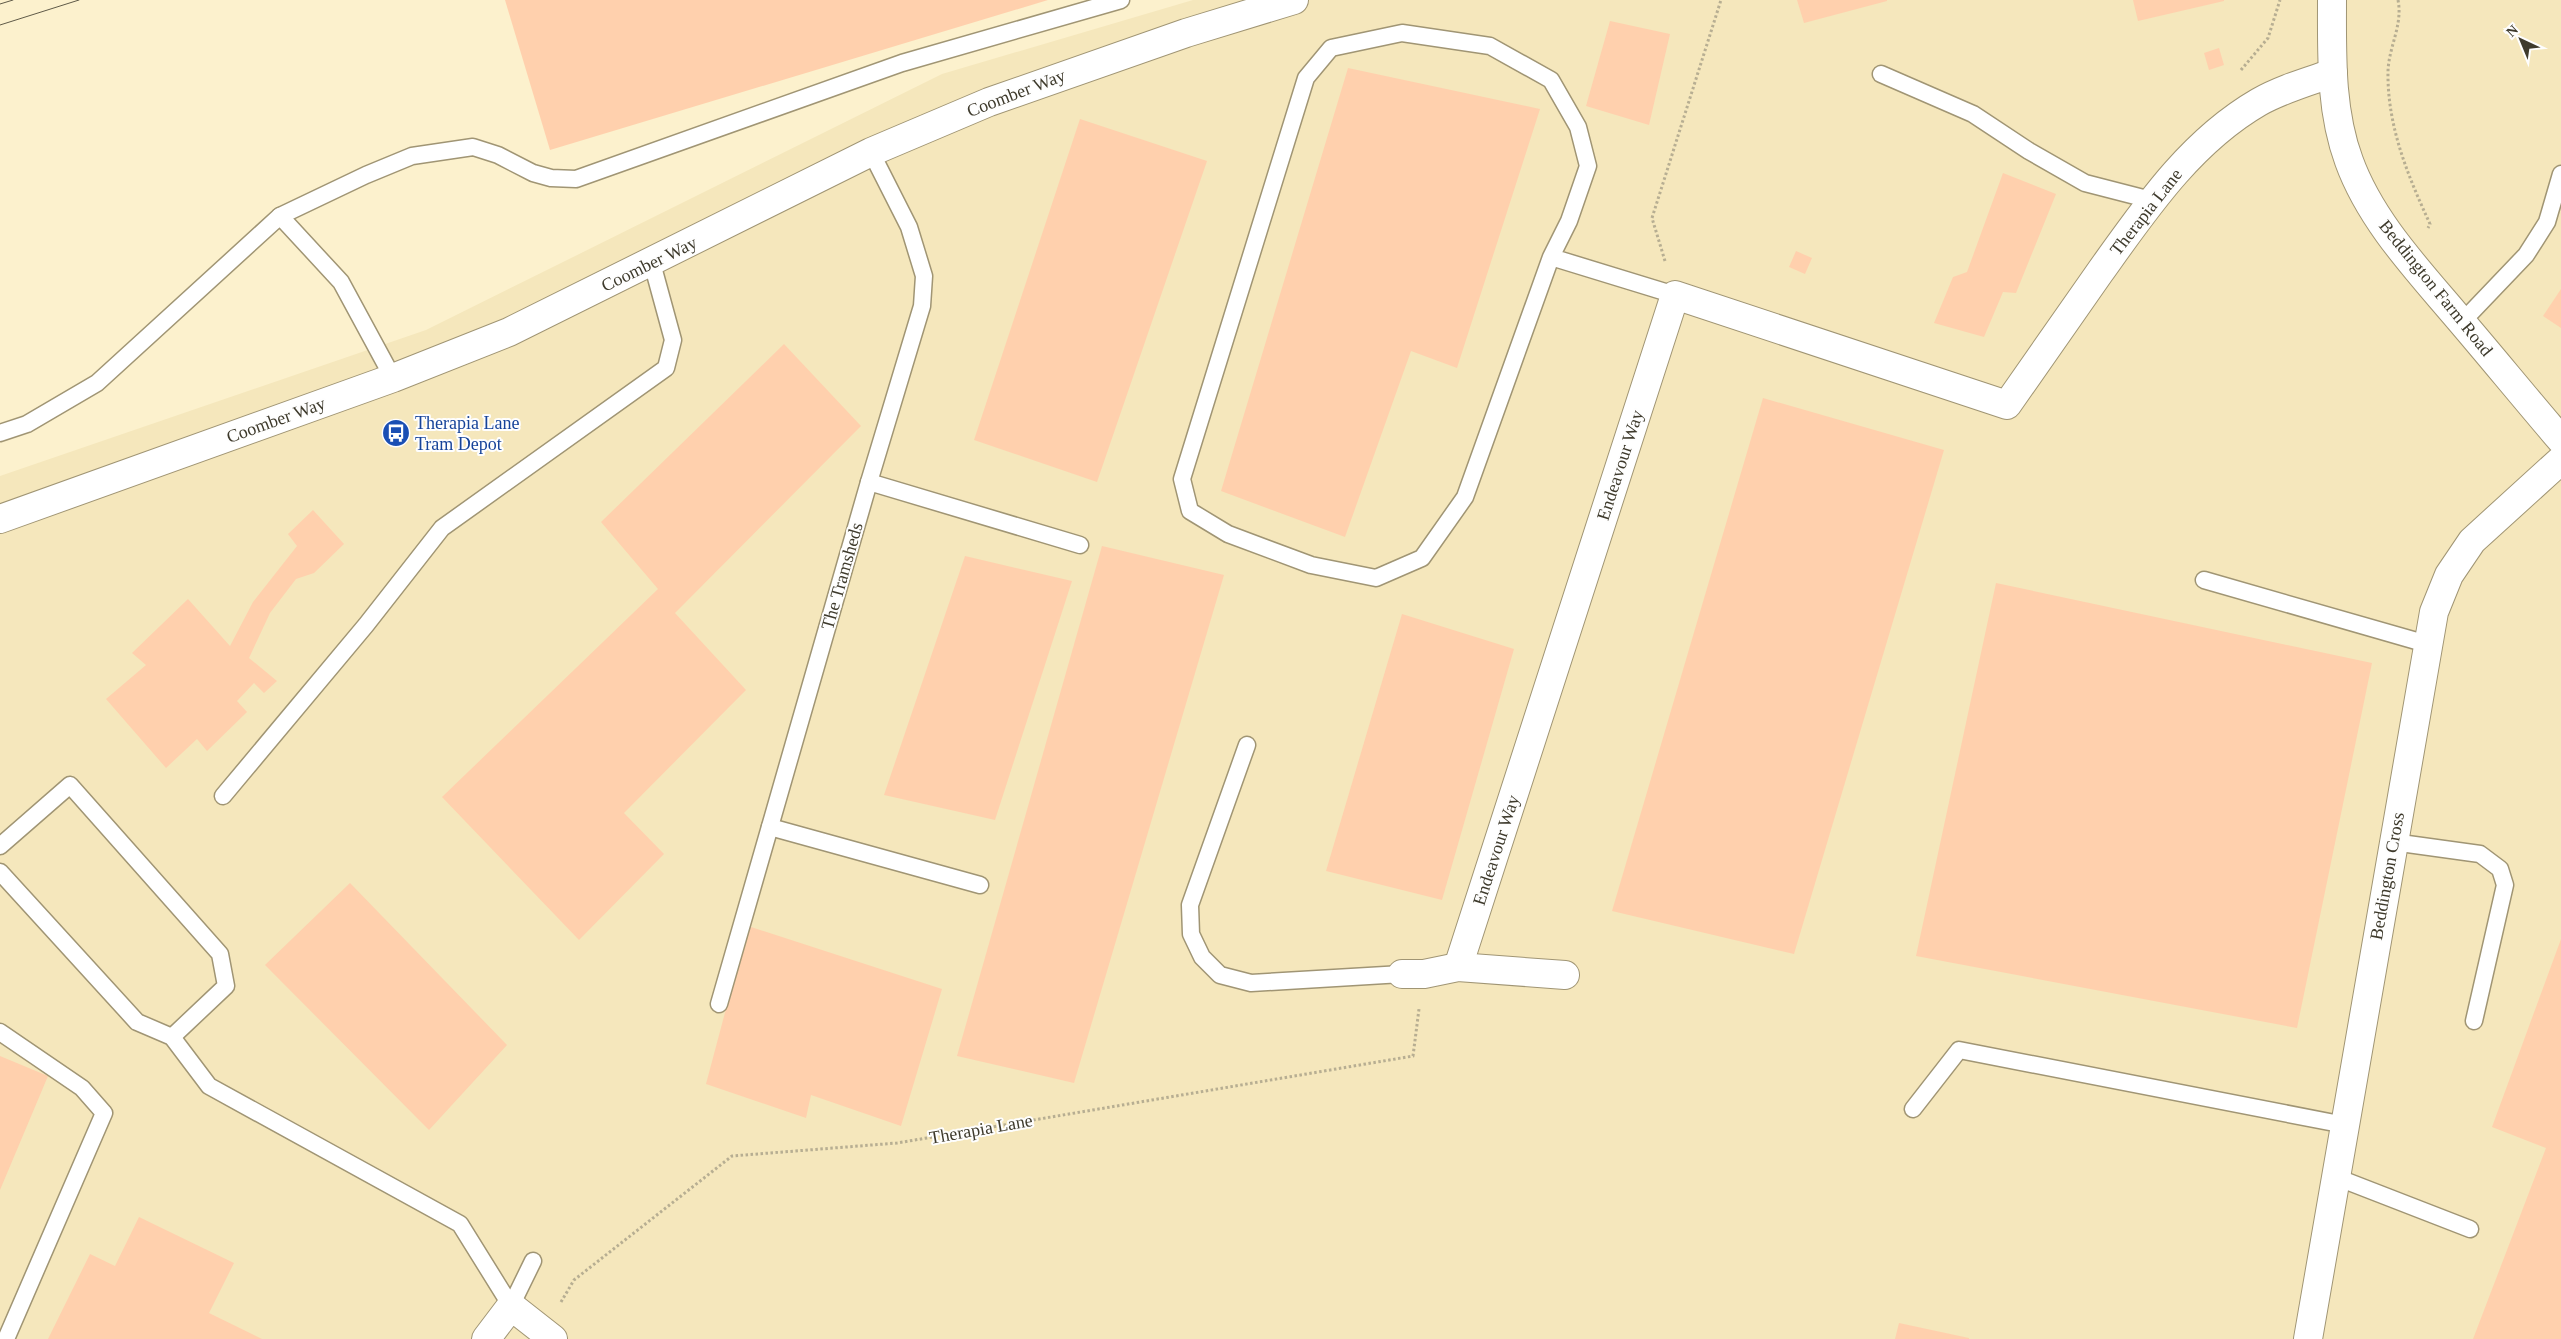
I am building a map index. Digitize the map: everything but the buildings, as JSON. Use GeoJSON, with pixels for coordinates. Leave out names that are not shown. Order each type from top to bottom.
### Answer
{"type":"FeatureCollection","features":[{"type":"Feature","properties":{"kind":"street","name":"Coomber Way"},"geometry":{"type":"LineString","coordinates":[[0,519],[393,378],[509,332],[652,263],[871,152],[989,102],[1075,70],[1294,0]]}},
{"type":"Feature","properties":{"kind":"street","name":"Beddington Farm Road"},"geometry":{"type":"LineString","coordinates":[[2332,0],[2332,73],[2342,137],[2357,179],[2381,220],[2405,254],[2561,440]]}},
{"type":"Feature","properties":{"kind":"street","name":"Therapia Lane"},"geometry":{"type":"LineString","coordinates":[[1675,295],[2006,405],[2151,200],[2188,158],[2222,127],[2257,103],[2276,93],[2332,73]]}},
{"type":"Feature","properties":{"kind":"street","name":"Endeavour Way"},"geometry":{"type":"LineString","coordinates":[[1458,967],[1675,295]]}},
{"type":"Feature","properties":{"kind":"street","name":"Beddington Cross"},"geometry":{"type":"LineString","coordinates":[[2308,1339],[2427,644],[2440,594],[2459,557],[2490,524],[2561,460]]}},
{"type":"Feature","properties":{"kind":"street"},"geometry":{"type":"LineString","coordinates":[[1413,974],[1458,967],[1565,975]]}},
{"type":"Feature","properties":{"kind":"street"},"geometry":{"type":"LineString","coordinates":[[486,1339],[511,1306],[548,1336]]}},
{"type":"Feature","properties":{"kind":"lane"},"geometry":{"type":"LineString","coordinates":[[0,433],[27,424],[96,382],[280,216],[366,175],[412,156],[473,147],[498,155],[533,173],[551,178],[576,179],[902,63],[1121,0]]}},
{"type":"Feature","properties":{"kind":"lane"},"geometry":{"type":"LineString","coordinates":[[1402,33],[1490,46],[1551,80],[1578,127],[1588,166],[1569,221],[1552,257],[1465,497],[1422,558],[1376,578],[1311,566],[1228,534],[1190,511],[1182,479],[1306,78],[1331,48],[1402,33]]}},
{"type":"Feature","properties":{"kind":"lane"},"geometry":{"type":"LineString","coordinates":[[1881,74],[1973,114],[2029,151],[2085,183],[2151,200]]}},
{"type":"Feature","properties":{"kind":"lane","name":"The Tramsheds"},"geometry":{"type":"LineString","coordinates":[[718,1004],[922,306],[924,276],[908,227],[871,152]]}},
{"type":"Feature","properties":{"kind":"lane"},"geometry":{"type":"LineString","coordinates":[[2462,322],[2526,256],[2547,222],[2561,174]]}},
{"type":"Feature","properties":{"kind":"lane"},"geometry":{"type":"LineString","coordinates":[[280,216],[341,282],[393,378]]}},
{"type":"Feature","properties":{"kind":"lane"},"geometry":{"type":"LineString","coordinates":[[1552,257],[1675,295]]}},
{"type":"Feature","properties":{"kind":"lane"},"geometry":{"type":"LineString","coordinates":[[223,796],[366,625],[442,528],[666,368],[674,340],[652,263]]}},
{"type":"Feature","properties":{"kind":"lane"},"geometry":{"type":"LineString","coordinates":[[869,482],[1080,545]]}},
{"type":"Feature","properties":{"kind":"lane"},"geometry":{"type":"LineString","coordinates":[[2204,580],[2427,644]]}},
{"type":"Feature","properties":{"kind":"lane"},"geometry":{"type":"LineString","coordinates":[[1247,745],[1190,905],[1191,934],[1202,957],[1220,975],[1251,983],[1413,974]]}},
{"type":"Feature","properties":{"kind":"lane"},"geometry":{"type":"LineString","coordinates":[[0,846],[70,784],[220,954],[226,986],[172,1037]]}},
{"type":"Feature","properties":{"kind":"lane"},"geometry":{"type":"LineString","coordinates":[[770,827],[980,885]]}},
{"type":"Feature","properties":{"kind":"lane"},"geometry":{"type":"LineString","coordinates":[[2393,842],[2480,854],[2500,869],[2504,885],[2474,1021]]}},
{"type":"Feature","properties":{"kind":"lane"},"geometry":{"type":"LineString","coordinates":[[0,872],[137,1022],[172,1037],[209,1086],[460,1224],[511,1306]]}},
{"type":"Feature","properties":{"kind":"lane"},"geometry":{"type":"LineString","coordinates":[[0,1032],[82,1088],[104,1114],[6,1339]]}},
{"type":"Feature","properties":{"kind":"lane"},"geometry":{"type":"LineString","coordinates":[[1913,1109],[1959,1050],[2345,1125]]}},
{"type":"Feature","properties":{"kind":"lane"},"geometry":{"type":"LineString","coordinates":[[2336,1177],[2470,1229]]}},
{"type":"Feature","properties":{"kind":"lane"},"geometry":{"type":"LineString","coordinates":[[511,1306],[533,1261]]}},
{"type":"Feature","properties":{"kind":"path"},"geometry":{"type":"LineString","coordinates":[[1675,295],[1652,218],[1721,0]]}},
{"type":"Feature","properties":{"kind":"path"},"geometry":{"type":"LineString","coordinates":[[2257,103],[2242,88],[2238,77],[2268,38],[2280,0]]}},
{"type":"Feature","properties":{"kind":"path"},"geometry":{"type":"LineString","coordinates":[[2398,0],[2400,21],[2388,70],[2392,118],[2402,158],[2430,224]]}},
{"type":"Feature","properties":{"kind":"path","name":"Therapia Lane"},"geometry":{"type":"LineString","coordinates":[[548,1336],[574,1280],[732,1156],[898,1143],[1412,1056],[1413,974]]}},
{"type":"Feature","properties":{"kind":"shaded area"},"geometry":{"type":"Polygon","coordinates":[[[1193,0],[2561,0],[2561,1339],[0,1339],[0,476],[426,330],[942,74],[1193,0]]]}},
{"type":"Feature","properties":{"kind":"tram line"},"geometry":{"type":"LineString","coordinates":[[0,4],[13,0]]}},
{"type":"Feature","properties":{"kind":"tram line"},"geometry":{"type":"LineString","coordinates":[[0,25],[79,0]]}},
{"type":"Feature","properties":{"kind":"place","name":"Therapia Lane Tram Depot"},"geometry":{"type":"Point","coordinates":[396,433]}}]}
